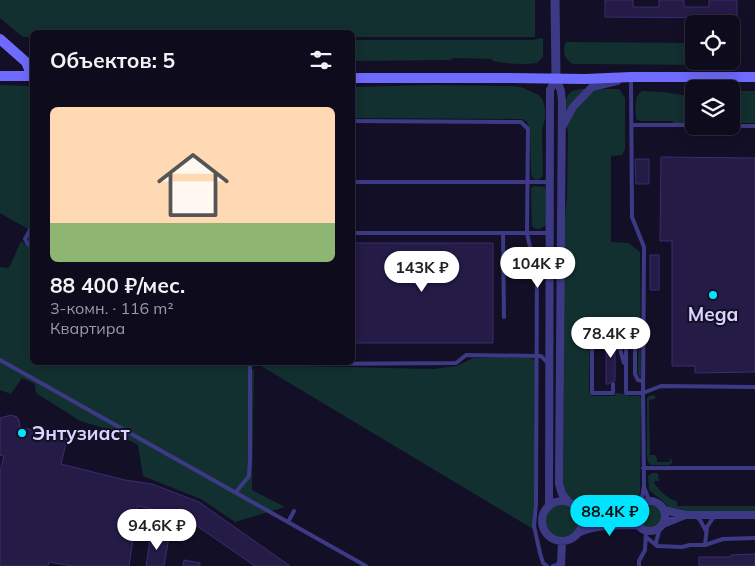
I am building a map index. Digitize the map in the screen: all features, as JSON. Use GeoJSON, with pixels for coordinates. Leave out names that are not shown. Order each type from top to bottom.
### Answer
{"type":"FeatureCollection","features":[{"type":"Feature","properties":{"kind":"main road"},"geometry":{"type":"LineString","coordinates":[[0,39],[20,55],[30,71]]}},
{"type":"Feature","properties":{"kind":"main road"},"geometry":{"type":"LineString","coordinates":[[0,76],[30,76]]}},
{"type":"Feature","properties":{"kind":"main road"},"geometry":{"type":"LineString","coordinates":[[355,78],[585,79],[755,77]]}},
{"type":"Feature","properties":{"kind":"street"},"geometry":{"type":"LineString","coordinates":[[555,0],[556,78],[561,90],[559,484],[562,494],[568,502],[586,515],[635,514]]}},
{"type":"Feature","properties":{"kind":"street"},"geometry":{"type":"LineString","coordinates":[[556,78],[550,90],[549,506],[544,515],[544,527],[549,535],[562,541],[598,526],[638,525]]}},
{"type":"Feature","properties":{"kind":"street"},"geometry":{"type":"LineString","coordinates":[[561,128],[573,107],[592,86],[631,78]]}},
{"type":"Feature","properties":{"kind":"street"},"geometry":{"type":"LineString","coordinates":[[662,526],[666,515],[659,503],[649,500],[640,504],[635,514],[636,522],[646,534],[685,515]]}},
{"type":"Feature","properties":{"kind":"street"},"geometry":{"type":"LineString","coordinates":[[549,506],[559,502],[568,502]]}},
{"type":"Feature","properties":{"kind":"street"},"geometry":{"type":"LineString","coordinates":[[664,510],[685,515],[755,515]]}},
{"type":"Feature","properties":{"kind":"street"},"geometry":{"type":"LineString","coordinates":[[578,533],[582,521],[579,511]]}},
{"type":"Feature","properties":{"kind":"street"},"geometry":{"type":"LineString","coordinates":[[561,563],[562,541]]}},
{"type":"Feature","properties":{"kind":"lane"},"geometry":{"type":"LineString","coordinates":[[631,78],[632,216],[644,247],[643,468],[644,485],[649,500]]}},
{"type":"Feature","properties":{"kind":"lane"},"geometry":{"type":"LineString","coordinates":[[355,121],[521,122],[528,129],[527,233],[530,247],[538,259],[536,496],[534,526],[541,558],[547,566]]}},
{"type":"Feature","properties":{"kind":"lane"},"geometry":{"type":"LineString","coordinates":[[632,125],[685,125]]}},
{"type":"Feature","properties":{"kind":"lane"},"geometry":{"type":"LineString","coordinates":[[740,126],[755,126]]}},
{"type":"Feature","properties":{"kind":"lane"},"geometry":{"type":"LineString","coordinates":[[355,182],[549,182]]}},
{"type":"Feature","properties":{"kind":"lane"},"geometry":{"type":"LineString","coordinates":[[30,230],[25,239],[30,246]]}},
{"type":"Feature","properties":{"kind":"lane"},"geometry":{"type":"LineString","coordinates":[[355,232],[549,233]]}},
{"type":"Feature","properties":{"kind":"lane"},"geometry":{"type":"LineString","coordinates":[[503,233],[504,317]]}},
{"type":"Feature","properties":{"kind":"lane"},"geometry":{"type":"LineString","coordinates":[[613,384],[613,393],[592,393],[592,323],[632,323],[635,328],[635,374],[638,380],[643,381]]}},
{"type":"Feature","properties":{"kind":"lane"},"geometry":{"type":"LineString","coordinates":[[615,330],[621,328],[626,332],[626,393],[643,393],[661,386],[755,387]]}},
{"type":"Feature","properties":{"kind":"lane"},"geometry":{"type":"LineString","coordinates":[[615,330],[618,330],[620,337]]}},
{"type":"Feature","properties":{"kind":"lane"},"geometry":{"type":"LineString","coordinates":[[613,338],[615,330]]}},
{"type":"Feature","properties":{"kind":"lane"},"geometry":{"type":"LineString","coordinates":[[620,349],[626,368]]}},
{"type":"Feature","properties":{"kind":"lane"},"geometry":{"type":"LineString","coordinates":[[355,364],[456,363],[466,355],[541,356],[550,364]]}},
{"type":"Feature","properties":{"kind":"lane"},"geometry":{"type":"LineString","coordinates":[[0,360],[366,566]]}},
{"type":"Feature","properties":{"kind":"lane"},"geometry":{"type":"LineString","coordinates":[[236,492],[249,476],[250,365]]}},
{"type":"Feature","properties":{"kind":"lane"},"geometry":{"type":"LineString","coordinates":[[643,468],[755,468]]}},
{"type":"Feature","properties":{"kind":"lane"},"geometry":{"type":"LineString","coordinates":[[640,504],[644,485]]}},
{"type":"Feature","properties":{"kind":"lane"},"geometry":{"type":"LineString","coordinates":[[288,522],[294,511]]}},
{"type":"Feature","properties":{"kind":"lane"},"geometry":{"type":"LineString","coordinates":[[695,515],[706,531]]}},
{"type":"Feature","properties":{"kind":"lane"},"geometry":{"type":"LineString","coordinates":[[706,545],[708,524],[715,515]]}},
{"type":"Feature","properties":{"kind":"lane"},"geometry":{"type":"LineString","coordinates":[[658,546],[656,542],[662,526]]}},
{"type":"Feature","properties":{"kind":"lane"},"geometry":{"type":"LineString","coordinates":[[646,534],[658,546],[682,547],[706,545],[724,539],[755,538]]}},
{"type":"Feature","properties":{"kind":"lane"},"geometry":{"type":"LineString","coordinates":[[639,566],[639,561],[645,550],[646,534]]}},
{"type":"Feature","properties":{"kind":"lane"},"geometry":{"type":"LineString","coordinates":[[553,566],[561,563]]}},
{"type":"Feature","properties":{"kind":"green space"},"geometry":{"type":"Polygon","coordinates":[[[0,0],[535,0],[535,37],[355,37],[355,30],[30,30],[30,38],[23,37],[0,18],[0,0]]]}},
{"type":"Feature","properties":{"kind":"green space"},"geometry":{"type":"Polygon","coordinates":[[[543,38],[543,57],[537,63],[515,64],[493,61],[492,59],[454,58],[450,60],[355,61],[355,40],[531,40],[543,38]]]}},
{"type":"Feature","properties":{"kind":"green space"},"geometry":{"type":"Polygon","coordinates":[[[566,42],[685,43],[685,65],[573,64],[568,60],[564,49],[566,42]]]}},
{"type":"Feature","properties":{"kind":"green space"},"geometry":{"type":"Polygon","coordinates":[[[0,85],[30,86],[30,240],[25,237],[28,229],[0,213],[0,85]]]}},
{"type":"Feature","properties":{"kind":"green space"},"geometry":{"type":"Polygon","coordinates":[[[510,86],[521,87],[539,95],[543,100],[545,109],[542,129],[543,175],[537,180],[531,174],[530,130],[527,122],[522,119],[355,118],[355,87],[510,86]]]}},
{"type":"Feature","properties":{"kind":"green space"},"geometry":{"type":"Polygon","coordinates":[[[581,89],[619,89],[625,98],[625,150],[622,155],[611,156],[611,242],[629,243],[640,252],[641,377],[638,374],[639,326],[636,321],[593,320],[590,325],[590,395],[614,396],[618,393],[640,396],[641,399],[640,494],[633,506],[626,510],[615,512],[599,512],[588,508],[568,495],[563,486],[564,229],[567,197],[568,133],[564,107],[568,95],[572,91],[581,89]]]}},
{"type":"Feature","properties":{"kind":"green space"},"geometry":{"type":"Polygon","coordinates":[[[642,91],[685,96],[685,123],[640,121],[636,119],[636,100],[642,91]]]}},
{"type":"Feature","properties":{"kind":"green space"},"geometry":{"type":"Polygon","coordinates":[[[740,91],[755,91],[755,123],[740,123],[740,91]]]}},
{"type":"Feature","properties":{"kind":"green space"},"geometry":{"type":"Polygon","coordinates":[[[534,186],[545,187],[546,190],[546,225],[539,229],[535,229],[532,226],[531,188],[534,186]]]}},
{"type":"Feature","properties":{"kind":"green space"},"geometry":{"type":"Polygon","coordinates":[[[21,241],[30,247],[30,365],[245,365],[254,370],[252,490],[285,507],[235,522],[201,499],[143,476],[138,445],[107,429],[80,421],[36,393],[35,384],[22,378],[11,394],[0,390],[0,267],[9,268],[21,241]]]}},
{"type":"Feature","properties":{"kind":"green space"},"geometry":{"type":"Polygon","coordinates":[[[473,358],[530,358],[535,360],[535,510],[533,529],[259,365],[433,369],[457,366],[473,358]]]}},
{"type":"Feature","properties":{"kind":"green space"},"geometry":{"type":"Polygon","coordinates":[[[653,395],[655,399],[649,400],[650,455],[655,455],[657,462],[670,462],[670,458],[672,463],[669,465],[651,465],[648,462],[647,398],[653,395]]]}},
{"type":"Feature","properties":{"kind":"green space"},"geometry":{"type":"Polygon","coordinates":[[[652,473],[658,473],[659,481],[654,483],[667,497],[677,501],[677,506],[755,506],[755,511],[676,512],[671,510],[649,490],[648,476],[652,473]]]}},
{"type":"Feature","properties":{"kind":"green space"},"geometry":{"type":"Polygon","coordinates":[[[562,504],[574,509],[579,521],[574,533],[562,538],[550,533],[545,521],[550,509],[562,504]]]}},
{"type":"Feature","properties":{"kind":"green space"},"geometry":{"type":"Polygon","coordinates":[[[650,505],[659,508],[662,517],[659,526],[650,529],[641,526],[638,517],[641,508],[650,505]]]}},
{"type":"Feature","properties":{"kind":"building"},"geometry":{"type":"Polygon","coordinates":[[[605,0],[633,0],[633,7],[659,7],[659,0],[684,0],[684,7],[709,7],[709,0],[737,0],[737,15],[685,15],[685,18],[605,17],[605,0]]]}},
{"type":"Feature","properties":{"kind":"building","name":"Mega"},"geometry":{"type":"Polygon","coordinates":[[[661,157],[755,158],[755,372],[695,373],[695,366],[672,366],[672,241],[660,241],[661,157]]]}},
{"type":"Feature","properties":{"kind":"building"},"geometry":{"type":"Polygon","coordinates":[[[635,159],[649,159],[649,184],[636,184],[635,159]]]}},
{"type":"Feature","properties":{"kind":"building"},"geometry":{"type":"Polygon","coordinates":[[[355,243],[493,243],[493,343],[355,343],[355,243]]]}},
{"type":"Feature","properties":{"kind":"building"},"geometry":{"type":"Polygon","coordinates":[[[650,255],[659,255],[659,290],[650,290],[650,255]]]}},
{"type":"Feature","properties":{"kind":"building"},"geometry":{"type":"Polygon","coordinates":[[[606,337],[609,337],[613,342],[617,339],[622,340],[622,346],[615,349],[615,381],[609,384],[606,384],[606,337]]]}},
{"type":"Feature","properties":{"kind":"building"},"geometry":{"type":"Polygon","coordinates":[[[11,415],[17,417],[20,427],[67,439],[61,464],[125,480],[152,484],[199,502],[290,566],[255,566],[184,517],[172,511],[138,506],[129,566],[72,566],[49,562],[48,566],[0,566],[0,472],[4,456],[0,455],[0,418],[11,415]]]}},
{"type":"Feature","properties":{"kind":"building"},"geometry":{"type":"Polygon","coordinates":[[[151,534],[169,537],[164,566],[146,566],[151,534]]]}},
{"type":"Feature","properties":{"kind":"building"},"geometry":{"type":"Polygon","coordinates":[[[755,554],[755,566],[699,566],[699,557],[731,557],[731,555],[755,554]]]}},
{"type":"Feature","properties":{"kind":"building"},"geometry":{"type":"Polygon","coordinates":[[[184,560],[200,563],[200,566],[183,566],[184,560]]]}},
{"type":"Feature","properties":{"kind":"place","name":"Mega"},"geometry":{"type":"Point","coordinates":[713,295]}},
{"type":"Feature","properties":{"kind":"place","name":"Энтузиаст"},"geometry":{"type":"Point","coordinates":[22,433]}}]}
